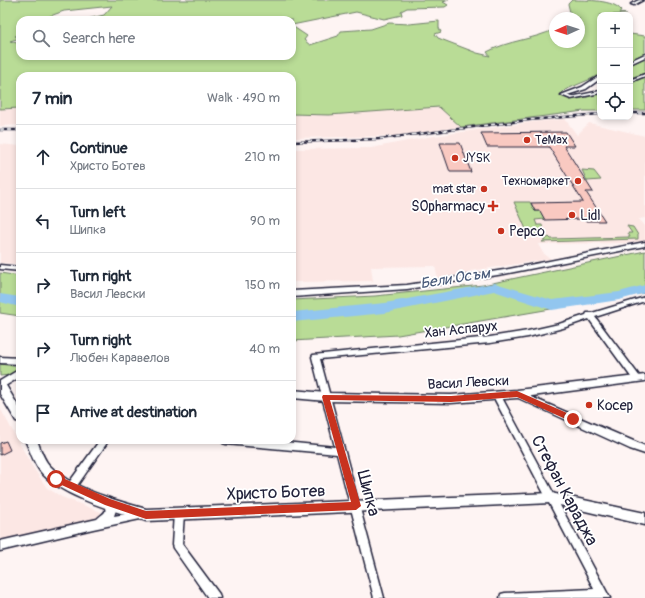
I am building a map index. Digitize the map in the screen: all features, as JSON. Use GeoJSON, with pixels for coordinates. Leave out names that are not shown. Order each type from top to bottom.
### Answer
{"type":"FeatureCollection","features":[{"type":"Feature","properties":{"kind":"main road"},"geometry":{"type":"LineString","coordinates":[[0,386],[16,412]]}},
{"type":"Feature","properties":{"kind":"main road","name":"Христо Ботев"},"geometry":{"type":"LineString","coordinates":[[33,444],[44,466],[56,479],[71,487],[108,502],[146,515],[552,498],[645,519]]}},
{"type":"Feature","properties":{"kind":"street"},"geometry":{"type":"LineString","coordinates":[[633,4],[641,0]]}},
{"type":"Feature","properties":{"kind":"street"},"geometry":{"type":"LineString","coordinates":[[633,61],[645,55]]}},
{"type":"Feature","properties":{"kind":"street"},"geometry":{"type":"LineString","coordinates":[[633,80],[645,75]]}},
{"type":"Feature","properties":{"kind":"street"},"geometry":{"type":"LineString","coordinates":[[597,79],[584,88],[563,95],[571,98],[597,93]]}},
{"type":"Feature","properties":{"kind":"street"},"geometry":{"type":"LineString","coordinates":[[296,294],[407,287],[511,270],[645,244]]}},
{"type":"Feature","properties":{"kind":"street"},"geometry":{"type":"LineString","coordinates":[[0,266],[16,268]]}},
{"type":"Feature","properties":{"kind":"street","name":"Хан Аспарух"},"geometry":{"type":"LineString","coordinates":[[326,397],[316,357],[485,340],[528,334],[560,326],[590,315],[645,299]]}},
{"type":"Feature","properties":{"kind":"street"},"geometry":{"type":"LineString","coordinates":[[590,315],[641,379]]}},
{"type":"Feature","properties":{"kind":"street"},"geometry":{"type":"LineString","coordinates":[[0,360],[16,361]]}},
{"type":"Feature","properties":{"kind":"street"},"geometry":{"type":"LineString","coordinates":[[0,386],[16,375]]}},
{"type":"Feature","properties":{"kind":"street","name":"Васил Левски"},"geometry":{"type":"LineString","coordinates":[[296,394],[326,397],[451,399],[517,394],[641,379]]}},
{"type":"Feature","properties":{"kind":"street"},"geometry":{"type":"LineString","coordinates":[[517,394],[645,450]]}},
{"type":"Feature","properties":{"kind":"street","name":"Стефан Караджа"},"geometry":{"type":"LineString","coordinates":[[497,396],[604,596]]}},
{"type":"Feature","properties":{"kind":"street","name":"Шипка"},"geometry":{"type":"LineString","coordinates":[[326,397],[356,506],[379,598]]}},
{"type":"Feature","properties":{"kind":"street"},"geometry":{"type":"LineString","coordinates":[[71,487],[102,444]]}},
{"type":"Feature","properties":{"kind":"street"},"geometry":{"type":"LineString","coordinates":[[268,444],[341,451]]}},
{"type":"Feature","properties":{"kind":"street"},"geometry":{"type":"LineString","coordinates":[[93,524],[109,516],[111,510],[108,502]]}},
{"type":"Feature","properties":{"kind":"street"},"geometry":{"type":"LineString","coordinates":[[179,513],[177,545],[215,598]]}},
{"type":"Feature","properties":{"kind":"street"},"geometry":{"type":"LineString","coordinates":[[0,546],[93,524],[146,515]]}},
{"type":"Feature","properties":{"kind":"street"},"geometry":{"type":"LineString","coordinates":[[505,598],[604,596]]}},
{"type":"Feature","properties":{"kind":"shaded area"},"geometry":{"type":"Polygon","coordinates":[[[439,107],[461,127],[393,136],[296,138],[296,114],[329,115],[439,107]]]}},
{"type":"Feature","properties":{"kind":"shaded area"},"geometry":{"type":"Polygon","coordinates":[[[16,108],[16,125],[0,126],[0,109],[16,108]]]}},
{"type":"Feature","properties":{"kind":"shaded area"},"geometry":{"type":"Polygon","coordinates":[[[565,119],[577,135],[589,123],[645,136],[645,218],[639,219],[645,226],[645,241],[630,243],[538,244],[543,253],[551,259],[470,271],[471,275],[438,280],[435,266],[371,267],[373,281],[296,282],[296,149],[371,148],[428,137],[532,122],[565,119]]]}},
{"type":"Feature","properties":{"kind":"shaded area"},"geometry":{"type":"Polygon","coordinates":[[[0,144],[16,146],[16,264],[0,263],[0,144]]]}},
{"type":"Feature","properties":{"kind":"shaded area"},"geometry":{"type":"Polygon","coordinates":[[[0,408],[16,437],[16,444],[20,444],[32,466],[47,488],[62,497],[101,512],[100,518],[85,525],[0,543],[0,408]]]}},
{"type":"Feature","properties":{"kind":"green space"},"geometry":{"type":"Polygon","coordinates":[[[0,0],[449,0],[443,2],[448,5],[445,7],[407,8],[401,11],[402,15],[384,19],[356,12],[296,24],[296,16],[100,16],[104,15],[112,6],[64,11],[50,16],[16,16],[16,39],[10,41],[16,43],[16,60],[296,60],[296,29],[307,36],[304,40],[310,45],[338,36],[341,31],[371,29],[389,23],[409,24],[439,21],[439,28],[441,32],[435,34],[438,38],[477,53],[490,56],[487,52],[495,48],[549,32],[549,48],[585,48],[585,12],[570,12],[568,4],[572,0],[606,2],[621,10],[620,12],[597,12],[597,76],[565,90],[560,95],[570,99],[575,99],[585,98],[597,94],[597,111],[584,111],[461,127],[439,107],[329,115],[296,114],[296,72],[16,72],[16,108],[0,109],[0,0]]]}},
{"type":"Feature","properties":{"kind":"green space"},"geometry":{"type":"Polygon","coordinates":[[[633,34],[645,36],[645,53],[633,59],[633,34]]]}},
{"type":"Feature","properties":{"kind":"green space"},"geometry":{"type":"Polygon","coordinates":[[[645,58],[645,73],[633,77],[633,64],[645,58]]]}},
{"type":"Feature","properties":{"kind":"green space"},"geometry":{"type":"Polygon","coordinates":[[[645,77],[645,110],[633,110],[633,81],[645,77]]]}},
{"type":"Feature","properties":{"kind":"green space"},"geometry":{"type":"Polygon","coordinates":[[[582,170],[594,171],[601,180],[587,181],[582,170]]]}},
{"type":"Feature","properties":{"kind":"green space"},"geometry":{"type":"Polygon","coordinates":[[[514,202],[530,202],[535,211],[540,211],[545,219],[535,220],[537,225],[542,225],[543,229],[533,236],[529,236],[514,202]]]}},
{"type":"Feature","properties":{"kind":"green space"},"geometry":{"type":"Polygon","coordinates":[[[627,226],[633,227],[638,235],[638,239],[542,242],[549,237],[551,239],[630,237],[628,233],[632,233],[627,226]]]}},
{"type":"Feature","properties":{"kind":"green space"},"geometry":{"type":"Polygon","coordinates":[[[645,251],[645,293],[398,335],[296,341],[296,300],[375,296],[483,285],[645,251]]]}},
{"type":"Feature","properties":{"kind":"green space"},"geometry":{"type":"Polygon","coordinates":[[[0,273],[16,275],[16,315],[0,313],[0,273]]]}},
{"type":"Feature","properties":{"kind":"green space"},"geometry":{"type":"Polygon","coordinates":[[[0,364],[16,366],[16,372],[11,375],[0,376],[0,364]]]}},
{"type":"Feature","properties":{"kind":"building"},"geometry":{"type":"Polygon","coordinates":[[[566,132],[575,146],[564,146],[593,192],[586,192],[605,221],[586,221],[584,219],[545,220],[540,211],[535,211],[531,203],[583,202],[549,147],[487,147],[481,133],[566,132]]]}},
{"type":"Feature","properties":{"kind":"building","name":"JYSK"},"geometry":{"type":"Polygon","coordinates":[[[440,143],[460,143],[471,172],[450,172],[440,143]]]}},
{"type":"Feature","properties":{"kind":"building"},"geometry":{"type":"Polygon","coordinates":[[[6,441],[10,450],[0,455],[0,443],[6,441]]]}},
{"type":"Feature","properties":{"kind":"waterway","name":"Бели Осъм"},"geometry":{"type":"LineString","coordinates":[[296,317],[385,308],[495,287],[552,305],[619,296],[645,289]]}},
{"type":"Feature","properties":{"kind":"waterway","name":"Бели Осъм"},"geometry":{"type":"LineString","coordinates":[[0,298],[16,301]]}},
{"type":"Feature","properties":{"kind":"railway"},"geometry":{"type":"LineString","coordinates":[[633,113],[645,113]]}},
{"type":"Feature","properties":{"kind":"railway"},"geometry":{"type":"LineString","coordinates":[[296,142],[379,139],[529,120],[597,114]]}},
{"type":"Feature","properties":{"kind":"railway"},"geometry":{"type":"LineString","coordinates":[[0,130],[16,130]]}},
{"type":"Feature","properties":{"kind":"place","name":"ТеМах"},"geometry":{"type":"Point","coordinates":[527,140]}},
{"type":"Feature","properties":{"kind":"place","name":"JYSK"},"geometry":{"type":"Point","coordinates":[455,158]}},
{"type":"Feature","properties":{"kind":"place","name":"Техномаркет"},"geometry":{"type":"Point","coordinates":[578,181]}},
{"type":"Feature","properties":{"kind":"place","name":"mat star"},"geometry":{"type":"Point","coordinates":[484,189]}},
{"type":"Feature","properties":{"kind":"place","name":"SOpharmacy"},"geometry":{"type":"Point","coordinates":[493,206]}},
{"type":"Feature","properties":{"kind":"place","name":"Lidl"},"geometry":{"type":"Point","coordinates":[572,215]}},
{"type":"Feature","properties":{"kind":"place","name":"Pepco"},"geometry":{"type":"Point","coordinates":[501,231]}},
{"type":"Feature","properties":{"kind":"place","name":"Косер"},"geometry":{"type":"Point","coordinates":[589,405]}},
{"type":"Feature","properties":{"kind":"route"},"geometry":{"type":"LineString","coordinates":[[56,479],[71,487],[108,502],[146,515],[356,506],[326,397],[451,399],[517,394],[573,419]]}}]}
